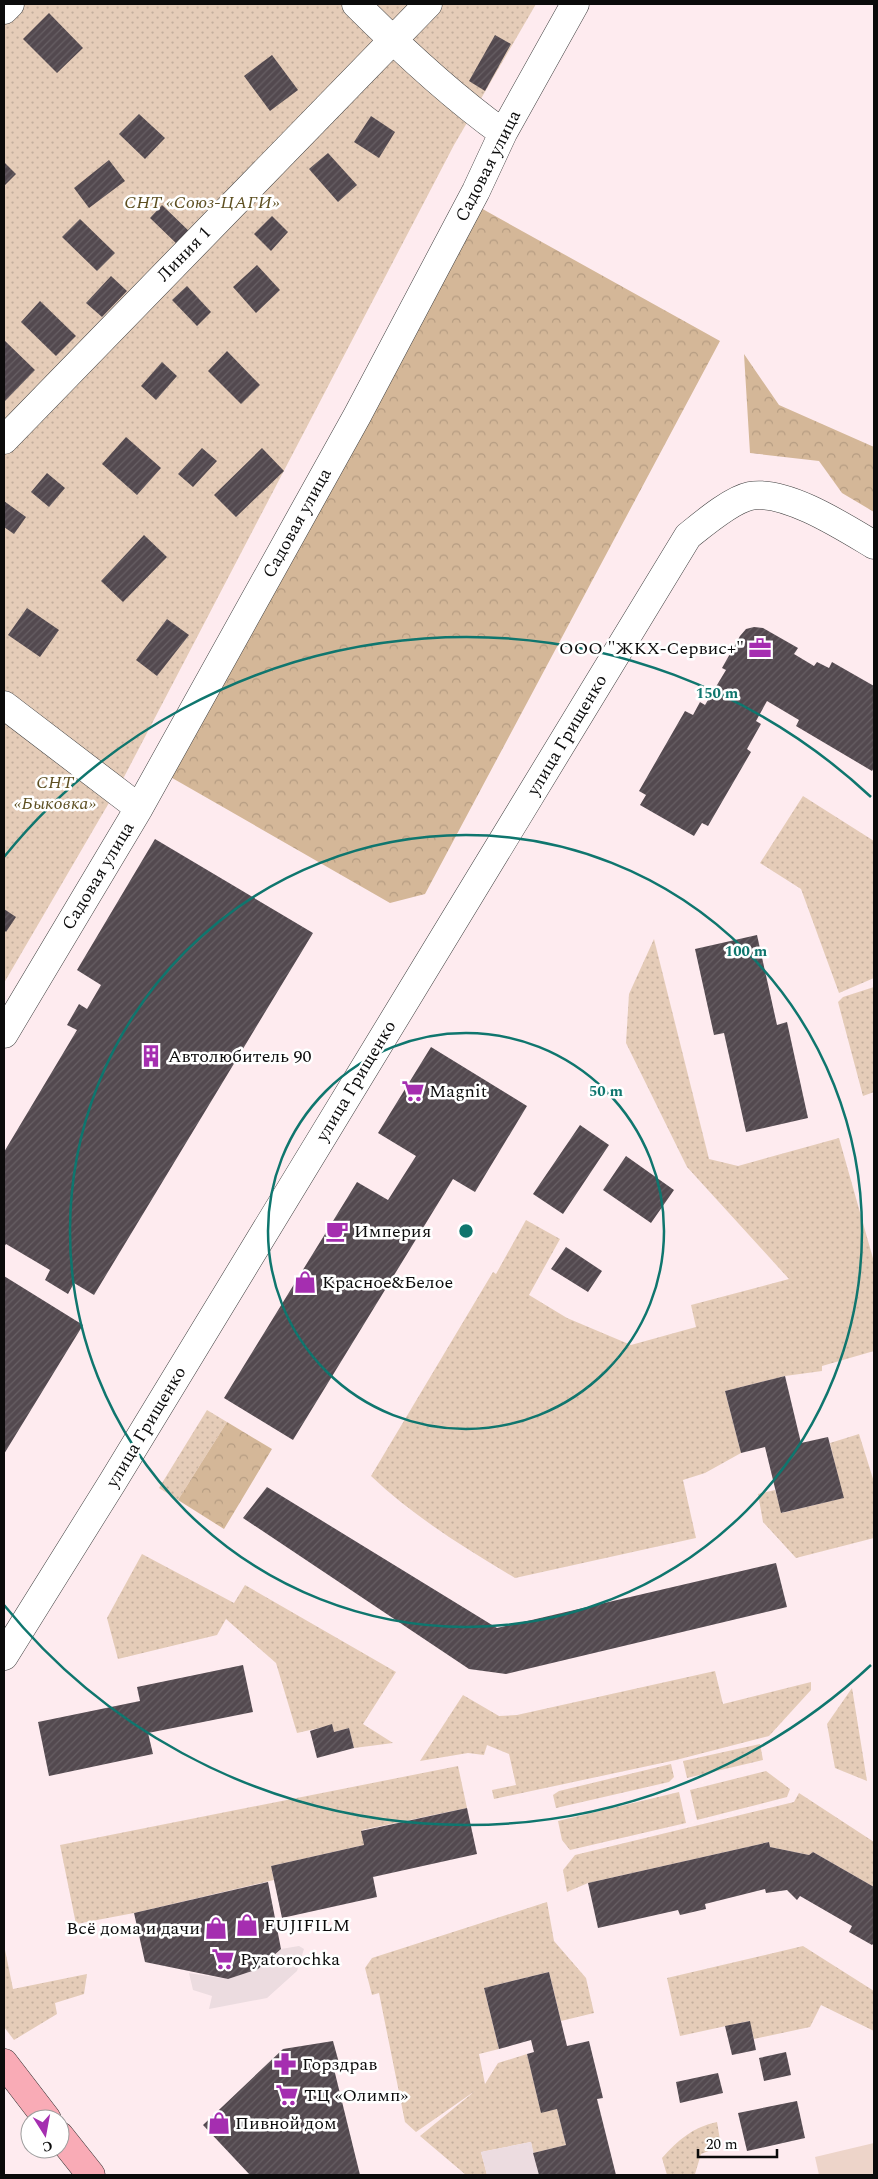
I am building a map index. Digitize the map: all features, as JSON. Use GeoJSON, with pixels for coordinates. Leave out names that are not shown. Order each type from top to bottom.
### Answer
{"type":"FeatureCollection","features":[{"type":"Feature","properties":{"kind":"main road"},"geometry":{"type":"LineString","coordinates":[[4,2063],[39,2109]]}},
{"type":"Feature","properties":{"kind":"main road"},"geometry":{"type":"LineString","coordinates":[[70,2149],[91,2175]]}},
{"type":"Feature","properties":{"kind":"street"},"geometry":{"type":"LineString","coordinates":[[4,10],[10,4]]}},
{"type":"Feature","properties":{"kind":"street"},"geometry":{"type":"LineString","coordinates":[[356,4],[392,40],[475,113],[503,133]]}},
{"type":"Feature","properties":{"kind":"street","name":"Линия 1"},"geometry":{"type":"LineString","coordinates":[[4,440],[428,4]]}},
{"type":"Feature","properties":{"kind":"street","name":"Садовая улица"},"geometry":{"type":"LineString","coordinates":[[4,1034],[13,995],[139,808],[357,416],[476,191],[503,133],[575,4]]}},
{"type":"Feature","properties":{"kind":"street","name":"улица Грищенко"},"geometry":{"type":"LineString","coordinates":[[4,1656],[112,1483],[688,536],[717,514],[750,496],[779,498],[818,512],[874,545]]}},
{"type":"Feature","properties":{"kind":"street"},"geometry":{"type":"LineString","coordinates":[[4,705],[139,808]]}},
{"type":"Feature","properties":{"kind":"green space","name":"СНТ «Союз-ЦАГИ»"},"geometry":{"type":"Polygon","coordinates":[[[4,4],[536,4],[454,145],[124,777],[4,983],[4,4]]]}},
{"type":"Feature","properties":{"kind":"green space"},"geometry":{"type":"Polygon","coordinates":[[[470,202],[720,341],[425,894],[390,903],[160,771],[470,202]]]}},
{"type":"Feature","properties":{"kind":"green space"},"geometry":{"type":"Polygon","coordinates":[[[744,354],[779,405],[874,447],[874,512],[842,493],[819,461],[750,453],[744,354]]]}},
{"type":"Feature","properties":{"kind":"green space"},"geometry":{"type":"Polygon","coordinates":[[[803,796],[874,841],[874,978],[839,993],[801,889],[760,863],[803,796]]]}},
{"type":"Feature","properties":{"kind":"green space"},"geometry":{"type":"Polygon","coordinates":[[[654,939],[709,1159],[738,1166],[839,1138],[874,1262],[874,1351],[822,1366],[822,1371],[785,1376],[725,1391],[741,1453],[705,1473],[683,1480],[696,1538],[515,1578],[422,1518],[371,1476],[493,1272],[496,1274],[526,1220],[560,1239],[529,1295],[567,1318],[631,1345],[696,1327],[691,1305],[789,1279],[687,1167],[626,1043],[629,994],[654,939]]]}},
{"type":"Feature","properties":{"kind":"green space"},"geometry":{"type":"Polygon","coordinates":[[[874,987],[874,1092],[863,1096],[838,1002],[843,997],[874,987]]]}},
{"type":"Feature","properties":{"kind":"green space"},"geometry":{"type":"Polygon","coordinates":[[[207,1410],[227,1422],[178,1500],[159,1488],[207,1410]]]}},
{"type":"Feature","properties":{"kind":"green space"},"geometry":{"type":"Polygon","coordinates":[[[227,1422],[272,1449],[224,1529],[178,1500],[227,1422]]]}},
{"type":"Feature","properties":{"kind":"green space"},"geometry":{"type":"Polygon","coordinates":[[[859,1434],[874,1482],[874,1538],[796,1558],[763,1522],[758,1494],[775,1490],[782,1513],[843,1498],[830,1443],[859,1434]]]}},
{"type":"Feature","properties":{"kind":"green space"},"geometry":{"type":"Polygon","coordinates":[[[142,1554],[234,1603],[245,1585],[396,1672],[363,1724],[393,1743],[354,1748],[349,1728],[334,1732],[332,1725],[297,1733],[276,1663],[226,1619],[217,1635],[118,1659],[107,1618],[142,1554]]]}},
{"type":"Feature","properties":{"kind":"green space"},"geometry":{"type":"Polygon","coordinates":[[[715,1671],[723,1704],[811,1682],[811,1690],[769,1736],[676,1760],[494,1799],[492,1790],[516,1785],[509,1754],[487,1745],[484,1755],[468,1753],[420,1761],[463,1695],[499,1716],[517,1715],[715,1671]]]}},
{"type":"Feature","properties":{"kind":"green space"},"geometry":{"type":"Polygon","coordinates":[[[852,1688],[867,1781],[835,1768],[827,1724],[852,1688]]]}},
{"type":"Feature","properties":{"kind":"green space"},"geometry":{"type":"Polygon","coordinates":[[[760,1744],[763,1760],[687,1778],[683,1761],[760,1744]]]}},
{"type":"Feature","properties":{"kind":"green space"},"geometry":{"type":"Polygon","coordinates":[[[671,1764],[674,1777],[669,1782],[556,1808],[553,1795],[559,1791],[671,1764]]]}},
{"type":"Feature","properties":{"kind":"green space"},"geometry":{"type":"Polygon","coordinates":[[[458,1766],[467,1808],[362,1830],[364,1845],[271,1866],[274,1880],[134,1913],[76,1924],[60,1845],[458,1766]]]}},
{"type":"Feature","properties":{"kind":"green space"},"geometry":{"type":"Polygon","coordinates":[[[766,1771],[790,1789],[787,1797],[697,1820],[690,1790],[766,1771]]]}},
{"type":"Feature","properties":{"kind":"green space"},"geometry":{"type":"Polygon","coordinates":[[[679,1792],[686,1823],[570,1850],[562,1840],[558,1821],[679,1792]]]}},
{"type":"Feature","properties":{"kind":"green space"},"geometry":{"type":"Polygon","coordinates":[[[799,1793],[874,1842],[874,1887],[813,1852],[809,1855],[770,1847],[769,1842],[588,1883],[567,1892],[563,1870],[575,1855],[794,1802],[799,1793]]]}},
{"type":"Feature","properties":{"kind":"green space"},"geometry":{"type":"Polygon","coordinates":[[[547,1902],[554,1941],[586,1978],[594,2013],[561,2021],[549,1972],[484,1988],[499,2049],[479,2054],[485,2084],[498,2063],[527,2054],[541,2112],[557,2109],[566,2145],[533,2153],[531,2142],[481,2152],[487,2175],[466,2175],[420,2136],[475,2091],[416,2132],[405,2122],[379,1993],[372,1995],[365,1968],[372,1958],[547,1902]]]}},
{"type":"Feature","properties":{"kind":"green space"},"geometry":{"type":"Polygon","coordinates":[[[4,1945],[13,1989],[87,1974],[84,1994],[55,2003],[57,2014],[14,2040],[4,2027],[4,1945]]]}},
{"type":"Feature","properties":{"kind":"green space"},"geometry":{"type":"Polygon","coordinates":[[[803,1946],[874,1991],[874,2031],[821,2005],[810,2027],[754,2039],[749,2021],[680,2036],[667,1978],[803,1946]]]}},
{"type":"Feature","properties":{"kind":"green space"},"geometry":{"type":"Polygon","coordinates":[[[717,2122],[721,2146],[701,2154],[695,2174],[697,2175],[667,2175],[662,2158],[668,2151],[693,2131],[717,2122]]]}},
{"type":"Feature","properties":{"kind":"shaded area"},"geometry":{"type":"Polygon","coordinates":[[[299,1946],[304,1949],[297,1971],[267,1998],[209,2009],[212,1996],[193,1990],[189,1973],[228,1979],[258,1969],[281,1949],[299,1946]]]}},
{"type":"Feature","properties":{"kind":"shaded area"},"geometry":{"type":"Polygon","coordinates":[[[531,2142],[539,2175],[487,2175],[481,2152],[531,2142]]]}},
{"type":"Feature","properties":{"kind":"shaded area"},"geometry":{"type":"Polygon","coordinates":[[[874,2143],[874,2175],[819,2175],[815,2157],[874,2143]]]}},
{"type":"Feature","properties":{"kind":"building"},"geometry":{"type":"Polygon","coordinates":[[[49,13],[83,48],[57,73],[23,39],[49,13]]]}},
{"type":"Feature","properties":{"kind":"building"},"geometry":{"type":"Polygon","coordinates":[[[495,35],[511,44],[485,91],[469,81],[495,35]]]}},
{"type":"Feature","properties":{"kind":"building"},"geometry":{"type":"Polygon","coordinates":[[[272,55],[298,90],[270,111],[244,76],[272,55]]]}},
{"type":"Feature","properties":{"kind":"building"},"geometry":{"type":"Polygon","coordinates":[[[139,114],[165,138],[145,159],[119,134],[139,114]]]}},
{"type":"Feature","properties":{"kind":"building"},"geometry":{"type":"Polygon","coordinates":[[[371,116],[395,132],[379,158],[354,142],[371,116]]]}},
{"type":"Feature","properties":{"kind":"building"},"geometry":{"type":"Polygon","coordinates":[[[328,153],[357,185],[338,202],[309,169],[328,153]]]}},
{"type":"Feature","properties":{"kind":"building"},"geometry":{"type":"Polygon","coordinates":[[[109,160],[125,181],[89,208],[74,188],[109,160]]]}},
{"type":"Feature","properties":{"kind":"building"},"geometry":{"type":"Polygon","coordinates":[[[4,162],[16,174],[4,186],[4,162]]]}},
{"type":"Feature","properties":{"kind":"building"},"geometry":{"type":"Polygon","coordinates":[[[162,205],[192,234],[180,247],[150,218],[162,205]]]}},
{"type":"Feature","properties":{"kind":"building"},"geometry":{"type":"Polygon","coordinates":[[[272,216],[288,232],[271,251],[254,234],[272,216]]]}},
{"type":"Feature","properties":{"kind":"building"},"geometry":{"type":"Polygon","coordinates":[[[80,219],[115,253],[97,271],[62,237],[80,219]]]}},
{"type":"Feature","properties":{"kind":"building"},"geometry":{"type":"Polygon","coordinates":[[[257,265],[280,290],[256,313],[233,287],[257,265]]]}},
{"type":"Feature","properties":{"kind":"building"},"geometry":{"type":"Polygon","coordinates":[[[111,276],[127,291],[102,317],[86,303],[111,276]]]}},
{"type":"Feature","properties":{"kind":"building"},"geometry":{"type":"Polygon","coordinates":[[[187,286],[211,312],[197,326],[172,300],[187,286]]]}},
{"type":"Feature","properties":{"kind":"building"},"geometry":{"type":"Polygon","coordinates":[[[40,301],[76,336],[56,356],[21,322],[40,301]]]}},
{"type":"Feature","properties":{"kind":"building"},"geometry":{"type":"Polygon","coordinates":[[[4,340],[35,370],[4,402],[4,340]]]}},
{"type":"Feature","properties":{"kind":"building"},"geometry":{"type":"Polygon","coordinates":[[[227,351],[260,385],[241,404],[208,371],[227,351]]]}},
{"type":"Feature","properties":{"kind":"building"},"geometry":{"type":"Polygon","coordinates":[[[162,362],[177,376],[156,400],[141,386],[162,362]]]}},
{"type":"Feature","properties":{"kind":"building"},"geometry":{"type":"Polygon","coordinates":[[[126,437],[161,468],[137,495],[102,464],[126,437]]]}},
{"type":"Feature","properties":{"kind":"building"},"geometry":{"type":"Polygon","coordinates":[[[202,448],[217,461],[193,487],[178,474],[202,448]]]}},
{"type":"Feature","properties":{"kind":"building"},"geometry":{"type":"Polygon","coordinates":[[[262,448],[284,471],[236,517],[214,495],[262,448]]]}},
{"type":"Feature","properties":{"kind":"building"},"geometry":{"type":"Polygon","coordinates":[[[47,473],[65,488],[49,507],[31,492],[47,473]]]}},
{"type":"Feature","properties":{"kind":"building"},"geometry":{"type":"Polygon","coordinates":[[[4,501],[26,517],[14,534],[4,527],[4,501]]]}},
{"type":"Feature","properties":{"kind":"building"},"geometry":{"type":"Polygon","coordinates":[[[144,535],[167,557],[123,602],[101,581],[144,535]]]}},
{"type":"Feature","properties":{"kind":"building"},"geometry":{"type":"Polygon","coordinates":[[[27,608],[59,630],[40,657],[8,635],[27,608]]]}},
{"type":"Feature","properties":{"kind":"building"},"geometry":{"type":"Polygon","coordinates":[[[167,619],[189,635],[157,676],[136,660],[167,619]]]}},
{"type":"Feature","properties":{"kind":"building"},"geometry":{"type":"Polygon","coordinates":[[[754,627],[763,628],[798,648],[794,654],[814,666],[817,662],[829,668],[832,662],[874,686],[874,768],[872,771],[796,726],[799,720],[767,701],[756,721],[761,724],[747,749],[751,752],[708,826],[702,823],[694,836],[640,805],[646,795],[639,791],[685,711],[693,715],[700,702],[705,705],[726,670],[722,668],[740,636],[746,629],[754,627]]]}},
{"type":"Feature","properties":{"kind":"building","name":"Автолюбитель 90"},"geometry":{"type":"Polygon","coordinates":[[[155,839],[313,933],[94,1295],[74,1283],[68,1294],[45,1280],[50,1270],[6,1244],[4,1247],[4,1152],[77,1030],[67,1025],[79,1004],[87,1009],[101,985],[77,970],[155,839]]]}},
{"type":"Feature","properties":{"kind":"building"},"geometry":{"type":"Polygon","coordinates":[[[4,909],[16,917],[6,932],[4,930],[4,909]]]}},
{"type":"Feature","properties":{"kind":"building"},"geometry":{"type":"Polygon","coordinates":[[[757,935],[777,1025],[787,1022],[808,1118],[746,1132],[724,1033],[714,1035],[695,949],[757,935]]]}},
{"type":"Feature","properties":{"kind":"building"},"geometry":{"type":"Polygon","coordinates":[[[431,1047],[527,1106],[475,1192],[453,1179],[293,1440],[224,1398],[357,1182],[388,1200],[416,1156],[378,1133],[431,1047]]]}},
{"type":"Feature","properties":{"kind":"building"},"geometry":{"type":"Polygon","coordinates":[[[580,1125],[609,1145],[563,1214],[533,1194],[580,1125]]]}},
{"type":"Feature","properties":{"kind":"building"},"geometry":{"type":"Polygon","coordinates":[[[626,1156],[674,1190],[651,1223],[603,1190],[626,1156]]]}},
{"type":"Feature","properties":{"kind":"building"},"geometry":{"type":"Polygon","coordinates":[[[566,1247],[602,1271],[588,1292],[551,1269],[566,1247]]]}},
{"type":"Feature","properties":{"kind":"building"},"geometry":{"type":"Polygon","coordinates":[[[4,1276],[83,1325],[4,1454],[4,1276]]]}},
{"type":"Feature","properties":{"kind":"building"},"geometry":{"type":"Polygon","coordinates":[[[785,1376],[801,1443],[828,1437],[844,1498],[781,1513],[765,1447],[741,1453],[725,1391],[785,1376]]]}},
{"type":"Feature","properties":{"kind":"building"},"geometry":{"type":"Polygon","coordinates":[[[267,1487],[497,1628],[776,1563],[787,1607],[506,1674],[469,1669],[243,1518],[267,1487]]]}},
{"type":"Feature","properties":{"kind":"building"},"geometry":{"type":"Polygon","coordinates":[[[243,1665],[253,1712],[148,1733],[153,1754],[49,1776],[38,1722],[140,1701],[137,1687],[243,1665]]]}},
{"type":"Feature","properties":{"kind":"building"},"geometry":{"type":"Polygon","coordinates":[[[332,1724],[334,1732],[349,1728],[354,1748],[317,1758],[310,1731],[332,1724]]]}},
{"type":"Feature","properties":{"kind":"building"},"geometry":{"type":"Polygon","coordinates":[[[467,1808],[477,1854],[373,1877],[377,1897],[282,1918],[271,1866],[364,1845],[361,1831],[467,1808]]]}},
{"type":"Feature","properties":{"kind":"building"},"geometry":{"type":"Polygon","coordinates":[[[769,1842],[770,1847],[809,1855],[813,1852],[874,1887],[874,1943],[872,1945],[849,1932],[852,1926],[800,1896],[797,1900],[787,1890],[766,1893],[765,1889],[705,1904],[706,1909],[680,1915],[678,1910],[598,1928],[588,1883],[769,1842]]]}},
{"type":"Feature","properties":{"kind":"building"},"geometry":{"type":"Polygon","coordinates":[[[268,1882],[281,1949],[258,1969],[228,1979],[145,1962],[134,1913],[268,1882]]]}},
{"type":"Feature","properties":{"kind":"building"},"geometry":{"type":"Polygon","coordinates":[[[549,1972],[567,2046],[589,2041],[603,2098],[597,2099],[616,2175],[539,2175],[533,2153],[566,2145],[557,2109],[541,2113],[527,2054],[534,2052],[531,2040],[499,2049],[484,1988],[549,1972]]]}},
{"type":"Feature","properties":{"kind":"building"},"geometry":{"type":"Polygon","coordinates":[[[750,2021],[756,2050],[732,2055],[725,2026],[750,2021]]]}},
{"type":"Feature","properties":{"kind":"building","name":"ТЦ «Олимп»"},"geometry":{"type":"Polygon","coordinates":[[[333,2041],[339,2063],[333,2065],[360,2175],[250,2175],[203,2125],[283,2049],[333,2041]]]}},
{"type":"Feature","properties":{"kind":"building"},"geometry":{"type":"Polygon","coordinates":[[[786,2052],[791,2075],[764,2081],[759,2058],[786,2052]]]}},
{"type":"Feature","properties":{"kind":"building"},"geometry":{"type":"Polygon","coordinates":[[[718,2073],[723,2093],[680,2103],[676,2082],[718,2073]]]}},
{"type":"Feature","properties":{"kind":"building"},"geometry":{"type":"Polygon","coordinates":[[[797,2101],[805,2138],[747,2151],[738,2113],[797,2101]]]}},
{"type":"Feature","properties":{"kind":"place","name":"ООО \"ЖКХ-Сервис+\""},"geometry":{"type":"Point","coordinates":[760,648]}},
{"type":"Feature","properties":{"kind":"place","name":"Автолюбитель 90"},"geometry":{"type":"Point","coordinates":[151,1056]}},
{"type":"Feature","properties":{"kind":"place","name":"Magnit"},"geometry":{"type":"Point","coordinates":[413,1091]}},
{"type":"Feature","properties":{"kind":"place","name":"Империя"},"geometry":{"type":"Point","coordinates":[337,1231]}},
{"type":"Feature","properties":{"kind":"place","name":"Красное&Белое"},"geometry":{"type":"Point","coordinates":[305,1282]}},
{"type":"Feature","properties":{"kind":"place","name":"FUJIFILM"},"geometry":{"type":"Point","coordinates":[247,1925]}},
{"type":"Feature","properties":{"kind":"place","name":"Всё дома и дачи"},"geometry":{"type":"Point","coordinates":[216,1928]}},
{"type":"Feature","properties":{"kind":"place","name":"Pyatorochka"},"geometry":{"type":"Point","coordinates":[223,1959]}},
{"type":"Feature","properties":{"kind":"place","name":"Горздрав"},"geometry":{"type":"Point","coordinates":[285,2064]}},
{"type":"Feature","properties":{"kind":"place","name":"ТЦ «Олимп»"},"geometry":{"type":"Point","coordinates":[287,2095]}},
{"type":"Feature","properties":{"kind":"place","name":"Пивной дом"},"geometry":{"type":"Point","coordinates":[219,2123]}},
{"type":"Feature","properties":{"kind":"park label","name":"СНТ «Быковка»"},"geometry":{"type":"Point","coordinates":[55,792]}}]}
